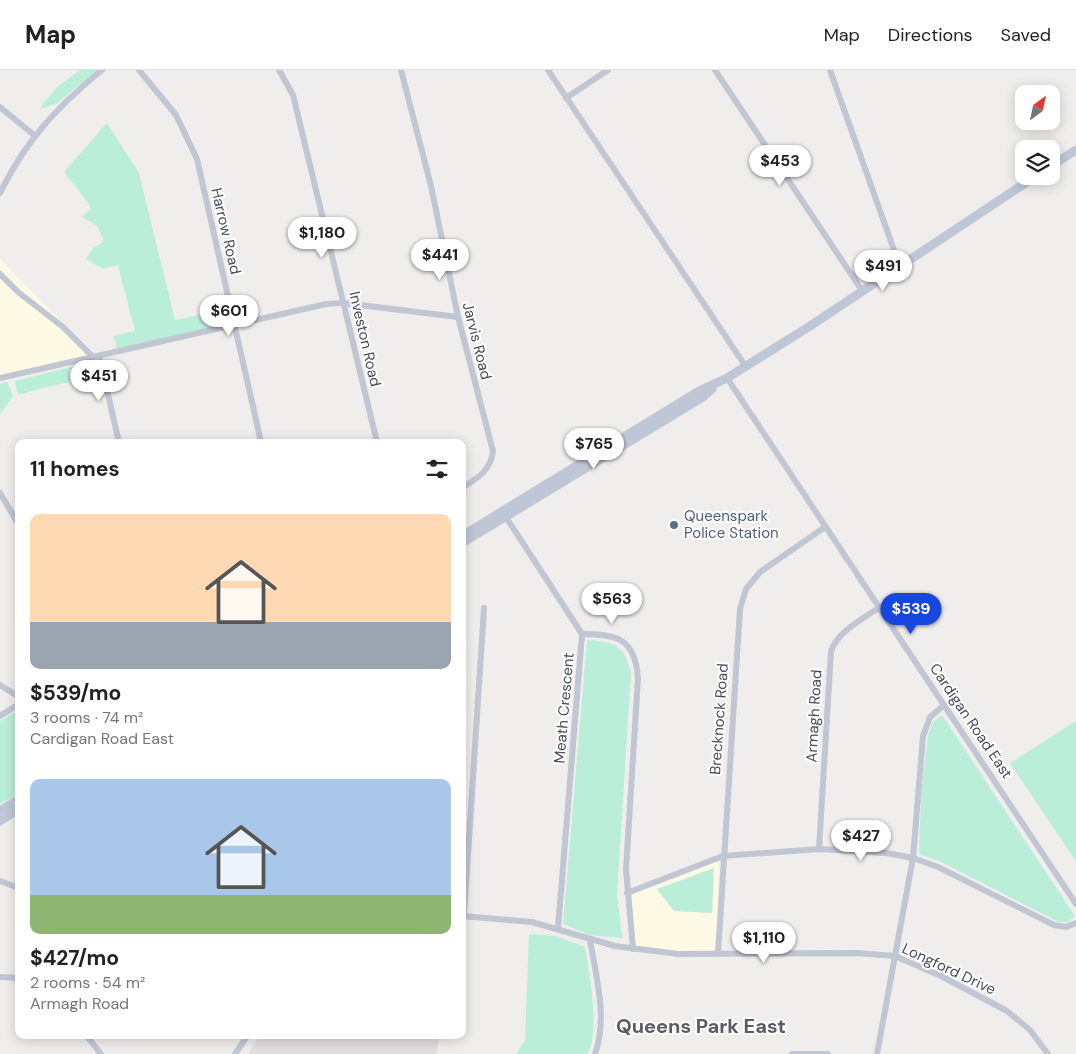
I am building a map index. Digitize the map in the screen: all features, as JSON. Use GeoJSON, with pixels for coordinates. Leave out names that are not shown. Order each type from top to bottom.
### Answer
{"type":"FeatureCollection","features":[{"type":"Feature","properties":{"kind":"main road"},"geometry":{"type":"LineString","coordinates":[[1060,160],[1076,150]]}},
{"type":"Feature","properties":{"kind":"main road"},"geometry":{"type":"LineString","coordinates":[[466,534],[668,419],[703,397],[716,385],[863,292],[1023,185]]}},
{"type":"Feature","properties":{"kind":"main road"},"geometry":{"type":"LineString","coordinates":[[466,540],[504,514]]}},
{"type":"Feature","properties":{"kind":"main road"},"geometry":{"type":"LineString","coordinates":[[0,810],[15,801]]}},
{"type":"Feature","properties":{"kind":"main road"},"geometry":{"type":"LineString","coordinates":[[0,820],[15,811]]}},
{"type":"Feature","properties":{"kind":"street"},"geometry":{"type":"LineString","coordinates":[[0,193],[34,135],[56,111],[102,70]]}},
{"type":"Feature","properties":{"kind":"street","name":"Harrow Road"},"geometry":{"type":"LineString","coordinates":[[139,70],[176,115],[197,158],[260,439]]}},
{"type":"Feature","properties":{"kind":"street","name":"Investon Road"},"geometry":{"type":"LineString","coordinates":[[279,70],[293,95],[375,439]]}},
{"type":"Feature","properties":{"kind":"street","name":"Jarvis Road"},"geometry":{"type":"LineString","coordinates":[[401,70],[431,186],[458,317],[492,451],[492,459],[486,470],[466,485]]}},
{"type":"Feature","properties":{"kind":"street"},"geometry":{"type":"LineString","coordinates":[[548,70],[746,366]]}},
{"type":"Feature","properties":{"kind":"street"},"geometry":{"type":"LineString","coordinates":[[566,98],[608,70]]}},
{"type":"Feature","properties":{"kind":"street"},"geometry":{"type":"LineString","coordinates":[[715,70],[863,292]]}},
{"type":"Feature","properties":{"kind":"street"},"geometry":{"type":"LineString","coordinates":[[831,70],[900,267]]}},
{"type":"Feature","properties":{"kind":"street"},"geometry":{"type":"LineString","coordinates":[[0,107],[34,135]]}},
{"type":"Feature","properties":{"kind":"street"},"geometry":{"type":"LineString","coordinates":[[0,274],[18,292],[96,356],[118,439]]}},
{"type":"Feature","properties":{"kind":"street"},"geometry":{"type":"LineString","coordinates":[[0,378],[307,306],[343,303],[458,317]]}},
{"type":"Feature","properties":{"kind":"street","name":"Cardigan Road East"},"geometry":{"type":"LineString","coordinates":[[727,378],[1076,904]]}},
{"type":"Feature","properties":{"kind":"street"},"geometry":{"type":"LineString","coordinates":[[0,493],[15,518]]}},
{"type":"Feature","properties":{"kind":"street"},"geometry":{"type":"LineString","coordinates":[[504,514],[582,634]]}},
{"type":"Feature","properties":{"kind":"street","name":"Brecknock Road"},"geometry":{"type":"LineString","coordinates":[[718,953],[723,856],[742,599],[752,580],[760,572],[825,527]]}},
{"type":"Feature","properties":{"kind":"street","name":"Armagh Road"},"geometry":{"type":"LineString","coordinates":[[819,849],[831,651],[838,639],[846,631],[880,607]]}},
{"type":"Feature","properties":{"kind":"street"},"geometry":{"type":"LineString","coordinates":[[466,872],[484,608]]}},
{"type":"Feature","properties":{"kind":"street","name":"Meath Crescent"},"geometry":{"type":"LineString","coordinates":[[558,928],[582,634],[613,636],[621,640],[634,655],[637,664],[637,704],[627,849],[627,893],[633,949]]}},
{"type":"Feature","properties":{"kind":"street"},"geometry":{"type":"LineString","coordinates":[[0,685],[15,694]]}},
{"type":"Feature","properties":{"kind":"street"},"geometry":{"type":"LineString","coordinates":[[877,1054],[913,858],[923,736],[930,717],[944,705]]}},
{"type":"Feature","properties":{"kind":"street"},"geometry":{"type":"LineString","coordinates":[[0,716],[15,707]]}},
{"type":"Feature","properties":{"kind":"street"},"geometry":{"type":"LineString","coordinates":[[627,893],[723,856],[819,849],[886,853],[913,858],[954,874],[1054,925],[1066,927],[1076,923]]}},
{"type":"Feature","properties":{"kind":"street"},"geometry":{"type":"LineString","coordinates":[[0,881],[15,887]]}},
{"type":"Feature","properties":{"kind":"street","name":"Longford Drive"},"geometry":{"type":"LineString","coordinates":[[466,916],[532,922],[558,928],[590,940],[633,949],[678,954],[856,953],[895,956],[941,976],[1007,1011],[1030,1030],[1048,1054]]}},
{"type":"Feature","properties":{"kind":"street"},"geometry":{"type":"LineString","coordinates":[[590,940],[600,1009],[599,1044],[595,1054]]}},
{"type":"Feature","properties":{"kind":"street"},"geometry":{"type":"LineString","coordinates":[[0,977],[15,978]]}},
{"type":"Feature","properties":{"kind":"street"},"geometry":{"type":"LineString","coordinates":[[89,1039],[101,1054]]}},
{"type":"Feature","properties":{"kind":"street"},"geometry":{"type":"LineString","coordinates":[[235,1054],[245,1039]]}},
{"type":"Feature","properties":{"kind":"street"},"geometry":{"type":"LineString","coordinates":[[792,1054],[828,1054]]}},
{"type":"Feature","properties":{"kind":"shaded area"},"geometry":{"type":"Polygon","coordinates":[[[0,259],[93,354],[0,376],[0,259]]]}},
{"type":"Feature","properties":{"kind":"shaded area"},"geometry":{"type":"Polygon","coordinates":[[[719,861],[717,952],[678,953],[634,948],[629,894],[719,861]]]}},
{"type":"Feature","properties":{"kind":"shaded area"},"geometry":{"type":"Polygon","coordinates":[[[257,1039],[439,1039],[437,1054],[248,1054],[257,1039]]]}},
{"type":"Feature","properties":{"kind":"green space"},"geometry":{"type":"Polygon","coordinates":[[[80,70],[97,70],[56,104],[39,109],[57,87],[80,70]]]}},
{"type":"Feature","properties":{"kind":"green space"},"geometry":{"type":"Polygon","coordinates":[[[107,123],[139,173],[175,320],[214,312],[220,303],[225,302],[227,315],[220,325],[117,349],[114,336],[135,331],[118,265],[103,269],[86,259],[93,248],[102,243],[103,238],[96,225],[82,217],[90,210],[90,205],[64,172],[107,123]]]}},
{"type":"Feature","properties":{"kind":"green space"},"geometry":{"type":"Polygon","coordinates":[[[74,366],[94,375],[101,385],[95,387],[90,383],[71,382],[18,395],[15,381],[74,366]]]}},
{"type":"Feature","properties":{"kind":"green space"},"geometry":{"type":"Polygon","coordinates":[[[7,382],[13,396],[0,414],[0,384],[7,382]]]}},
{"type":"Feature","properties":{"kind":"green space"},"geometry":{"type":"Polygon","coordinates":[[[587,640],[605,642],[617,647],[626,657],[631,674],[617,894],[622,938],[590,935],[563,924],[587,640]]]}},
{"type":"Feature","properties":{"kind":"green space"},"geometry":{"type":"Polygon","coordinates":[[[15,712],[15,795],[0,804],[0,721],[15,712]]]}},
{"type":"Feature","properties":{"kind":"green space"},"geometry":{"type":"Polygon","coordinates":[[[942,715],[1075,916],[1068,922],[1059,922],[939,861],[919,854],[921,795],[928,736],[932,723],[942,715]]]}},
{"type":"Feature","properties":{"kind":"green space"},"geometry":{"type":"Polygon","coordinates":[[[1076,721],[1076,861],[1010,763],[1076,721]]]}},
{"type":"Feature","properties":{"kind":"green space"},"geometry":{"type":"Polygon","coordinates":[[[714,868],[712,913],[674,911],[657,889],[714,868]]]}},
{"type":"Feature","properties":{"kind":"green space"},"geometry":{"type":"Polygon","coordinates":[[[529,934],[556,936],[585,947],[594,1017],[591,1044],[587,1054],[516,1054],[525,1040],[529,934]]]}},
{"type":"Feature","properties":{"kind":"place","name":"Queenspark Police Station"},"geometry":{"type":"Point","coordinates":[674,525]}},
{"type":"Feature","properties":{"kind":"district","name":"Queens Park East"},"geometry":{"type":"Point","coordinates":[701,1026]}}]}
